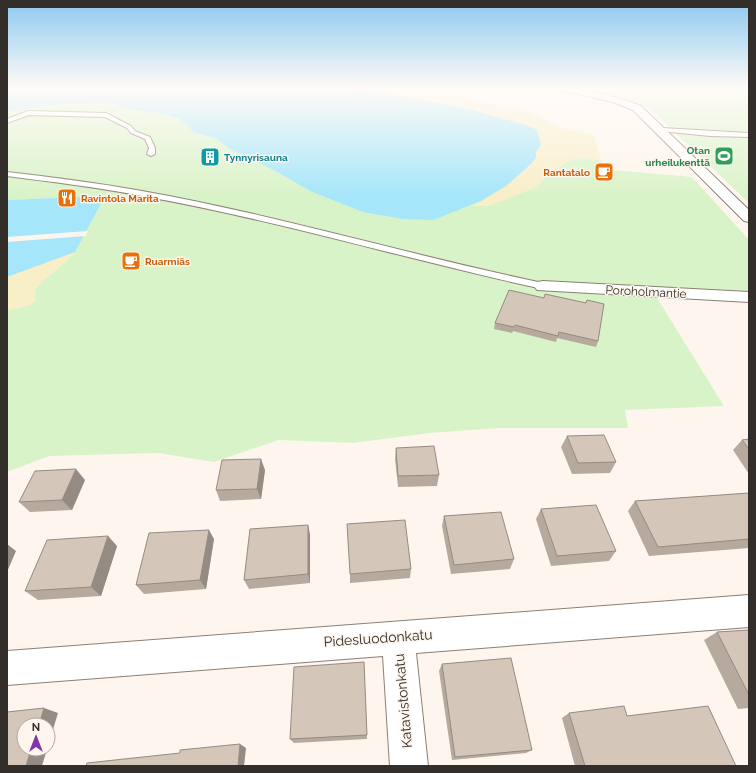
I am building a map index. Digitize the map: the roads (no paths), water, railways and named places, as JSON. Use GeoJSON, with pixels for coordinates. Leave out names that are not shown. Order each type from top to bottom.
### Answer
{"type":"FeatureCollection","features":[{"type":"Feature","properties":{"kind":"street"},"geometry":{"type":"LineString","coordinates":[[656,124],[749,218]]}},
{"type":"Feature","properties":{"kind":"street","name":"Poroholmantie"},"geometry":{"type":"LineString","coordinates":[[543,286],[749,297]]}},
{"type":"Feature","properties":{"kind":"street","name":"Pidesluodonkatu"},"geometry":{"type":"LineString","coordinates":[[7,668],[749,610]]}},
{"type":"Feature","properties":{"kind":"street","name":"Katavistonkatu"},"geometry":{"type":"LineString","coordinates":[[398,637],[409,766]]}},
{"type":"Feature","properties":{"kind":"lane"},"geometry":{"type":"LineString","coordinates":[[123,124],[129,127],[133,132],[148,138],[152,148],[150,154]]}},
{"type":"Feature","properties":{"kind":"lane"},"geometry":{"type":"LineString","coordinates":[[662,130],[710,134],[749,134]]}},
{"type":"Feature","properties":{"kind":"lane"},"geometry":{"type":"LineString","coordinates":[[7,174],[94,186],[195,203],[488,276],[543,286]]}},
{"type":"Feature","properties":{"kind":"water"},"geometry":{"type":"Polygon","coordinates":[[[185,124],[523,124],[537,130],[541,145],[536,152],[536,157],[532,163],[506,186],[481,201],[433,220],[403,219],[363,212],[310,191],[277,172],[230,149],[217,139],[193,132],[185,124]]]}},
{"type":"Feature","properties":{"kind":"water"},"geometry":{"type":"Polygon","coordinates":[[[80,197],[104,198],[75,252],[7,277],[7,200],[80,197]]]}},
{"type":"Feature","properties":{"kind":"place","name":"Otan urheilukenttä"},"geometry":{"type":"Point","coordinates":[724,156]}},
{"type":"Feature","properties":{"kind":"place","name":"Tynnyrisauna"},"geometry":{"type":"Point","coordinates":[210,157]}},
{"type":"Feature","properties":{"kind":"place","name":"Rantatalo"},"geometry":{"type":"Point","coordinates":[604,172]}},
{"type":"Feature","properties":{"kind":"place","name":"Ravintola Marita"},"geometry":{"type":"Point","coordinates":[67,198]}},
{"type":"Feature","properties":{"kind":"place","name":"Ruarmiäs"},"geometry":{"type":"Point","coordinates":[131,261]}}]}
